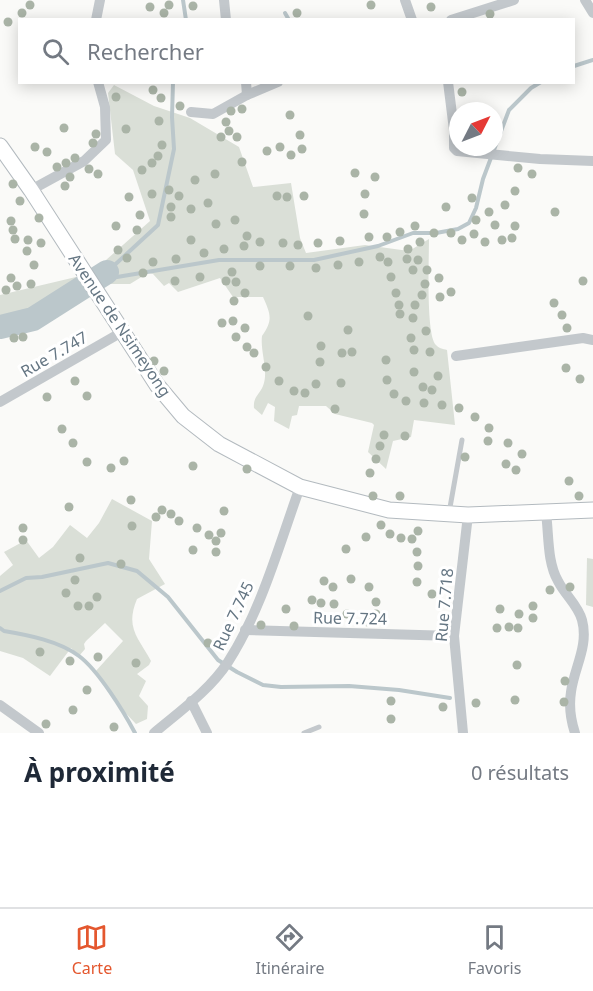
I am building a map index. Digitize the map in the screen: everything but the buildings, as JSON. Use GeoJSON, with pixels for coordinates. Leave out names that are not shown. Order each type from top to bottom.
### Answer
{"type":"FeatureCollection","features":[{"type":"Feature","properties":{"kind":"main road","name":"Avenue de Nsimeyong"},"geometry":{"type":"LineString","coordinates":[[0,146],[157,385],[183,416],[219,444],[300,487],[388,510],[468,515],[591,511]]}},
{"type":"Feature","properties":{"kind":"street"},"geometry":{"type":"LineString","coordinates":[[96,18],[100,0]]}},
{"type":"Feature","properties":{"kind":"street"},"geometry":{"type":"LineString","coordinates":[[225,0],[226,18]]}},
{"type":"Feature","properties":{"kind":"street"},"geometry":{"type":"LineString","coordinates":[[405,0],[411,18]]}},
{"type":"Feature","properties":{"kind":"street"},"geometry":{"type":"LineString","coordinates":[[457,18],[514,0]]}},
{"type":"Feature","properties":{"kind":"street"},"geometry":{"type":"LineString","coordinates":[[585,0],[593,13]]}},
{"type":"Feature","properties":{"kind":"street"},"geometry":{"type":"LineString","coordinates":[[31,190],[84,161],[106,140],[105,107],[99,84]]}},
{"type":"Feature","properties":{"kind":"street"},"geometry":{"type":"LineString","coordinates":[[246,84],[248,95]]}},
{"type":"Feature","properties":{"kind":"street"},"geometry":{"type":"LineString","coordinates":[[191,112],[213,114],[273,84]]}},
{"type":"Feature","properties":{"kind":"street"},"geometry":{"type":"LineString","coordinates":[[448,84],[454,148],[457,152],[593,161]]}},
{"type":"Feature","properties":{"kind":"street","name":"Rue 7.747"},"geometry":{"type":"LineString","coordinates":[[0,402],[122,332]]}},
{"type":"Feature","properties":{"kind":"street"},"geometry":{"type":"LineString","coordinates":[[456,356],[584,338],[593,340]]}},
{"type":"Feature","properties":{"kind":"street","name":"Rue 7.745"},"geometry":{"type":"LineString","coordinates":[[154,733],[227,664],[263,589],[300,487]]}},
{"type":"Feature","properties":{"kind":"street"},"geometry":{"type":"LineString","coordinates":[[546,513],[552,569],[557,581],[576,606],[582,621],[582,658],[571,693],[571,722],[575,733]]}},
{"type":"Feature","properties":{"kind":"street","name":"Rue 7.718"},"geometry":{"type":"LineString","coordinates":[[463,733],[454,636],[468,515]]}},
{"type":"Feature","properties":{"kind":"street","name":"Rue 7.724"},"geometry":{"type":"LineString","coordinates":[[245,630],[454,636]]}},
{"type":"Feature","properties":{"kind":"street"},"geometry":{"type":"LineString","coordinates":[[190,701],[207,733]]}},
{"type":"Feature","properties":{"kind":"street"},"geometry":{"type":"LineString","coordinates":[[0,705],[39,733]]}},
{"type":"Feature","properties":{"kind":"lane"},"geometry":{"type":"LineString","coordinates":[[448,514],[462,440]]}},
{"type":"Feature","properties":{"kind":"lane"},"geometry":{"type":"LineString","coordinates":[[304,733],[319,727]]}},
{"type":"Feature","properties":{"kind":"shaded area"},"geometry":{"type":"Polygon","coordinates":[[[114,85],[154,106],[190,118],[239,147],[253,187],[291,183],[300,238],[306,253],[365,245],[409,251],[429,239],[430,324],[435,344],[447,350],[455,425],[414,420],[411,437],[393,441],[386,469],[368,452],[374,425],[372,423],[335,414],[326,406],[299,406],[297,415],[292,416],[289,429],[274,421],[275,407],[268,403],[262,415],[254,408],[254,401],[265,380],[262,336],[270,317],[263,297],[233,297],[220,278],[178,292],[169,283],[164,286],[153,274],[148,273],[130,284],[106,284],[97,268],[150,221],[133,170],[115,154],[108,93],[114,85]]]}},
{"type":"Feature","properties":{"kind":"shaded area"},"geometry":{"type":"Polygon","coordinates":[[[76,277],[86,296],[52,321],[46,317],[7,331],[2,325],[0,326],[0,295],[76,277]]]}},
{"type":"Feature","properties":{"kind":"shaded area"},"geometry":{"type":"Polygon","coordinates":[[[112,499],[152,521],[149,559],[165,584],[137,599],[132,618],[135,632],[151,661],[137,674],[146,681],[139,696],[148,706],[147,719],[136,724],[118,705],[95,672],[123,641],[105,623],[86,641],[85,649],[79,656],[71,648],[50,676],[23,658],[0,651],[0,576],[13,565],[4,552],[26,540],[39,558],[53,547],[70,525],[87,538],[99,523],[112,499]]]}},
{"type":"Feature","properties":{"kind":"shaded area"},"geometry":{"type":"Polygon","coordinates":[[[587,558],[593,559],[593,607],[586,605],[587,558]]]}},
{"type":"Feature","properties":{"kind":"waterway"},"geometry":{"type":"LineString","coordinates":[[183,0],[186,18]]}},
{"type":"Feature","properties":{"kind":"waterway"},"geometry":{"type":"LineString","coordinates":[[285,13],[288,18]]}},
{"type":"Feature","properties":{"kind":"waterway"},"geometry":{"type":"LineString","coordinates":[[575,66],[593,60]]}},
{"type":"Feature","properties":{"kind":"waterway"},"geometry":{"type":"LineString","coordinates":[[173,84],[174,149],[158,225],[107,272],[117,277],[219,260],[314,260],[378,246],[413,233],[436,233],[458,229],[469,223],[476,208],[483,179],[509,110],[538,84]]}},
{"type":"Feature","properties":{"kind":"waterway"},"geometry":{"type":"LineString","coordinates":[[0,327],[33,319],[107,272]]}},
{"type":"Feature","properties":{"kind":"waterway"},"geometry":{"type":"LineString","coordinates":[[0,591],[26,578],[42,577],[108,563],[137,571],[168,597],[218,660],[263,685],[349,686],[399,690],[450,698]]}},
{"type":"Feature","properties":{"kind":"waterway"},"geometry":{"type":"LineString","coordinates":[[0,628],[53,643],[79,656],[102,681],[135,733]]}}]}
